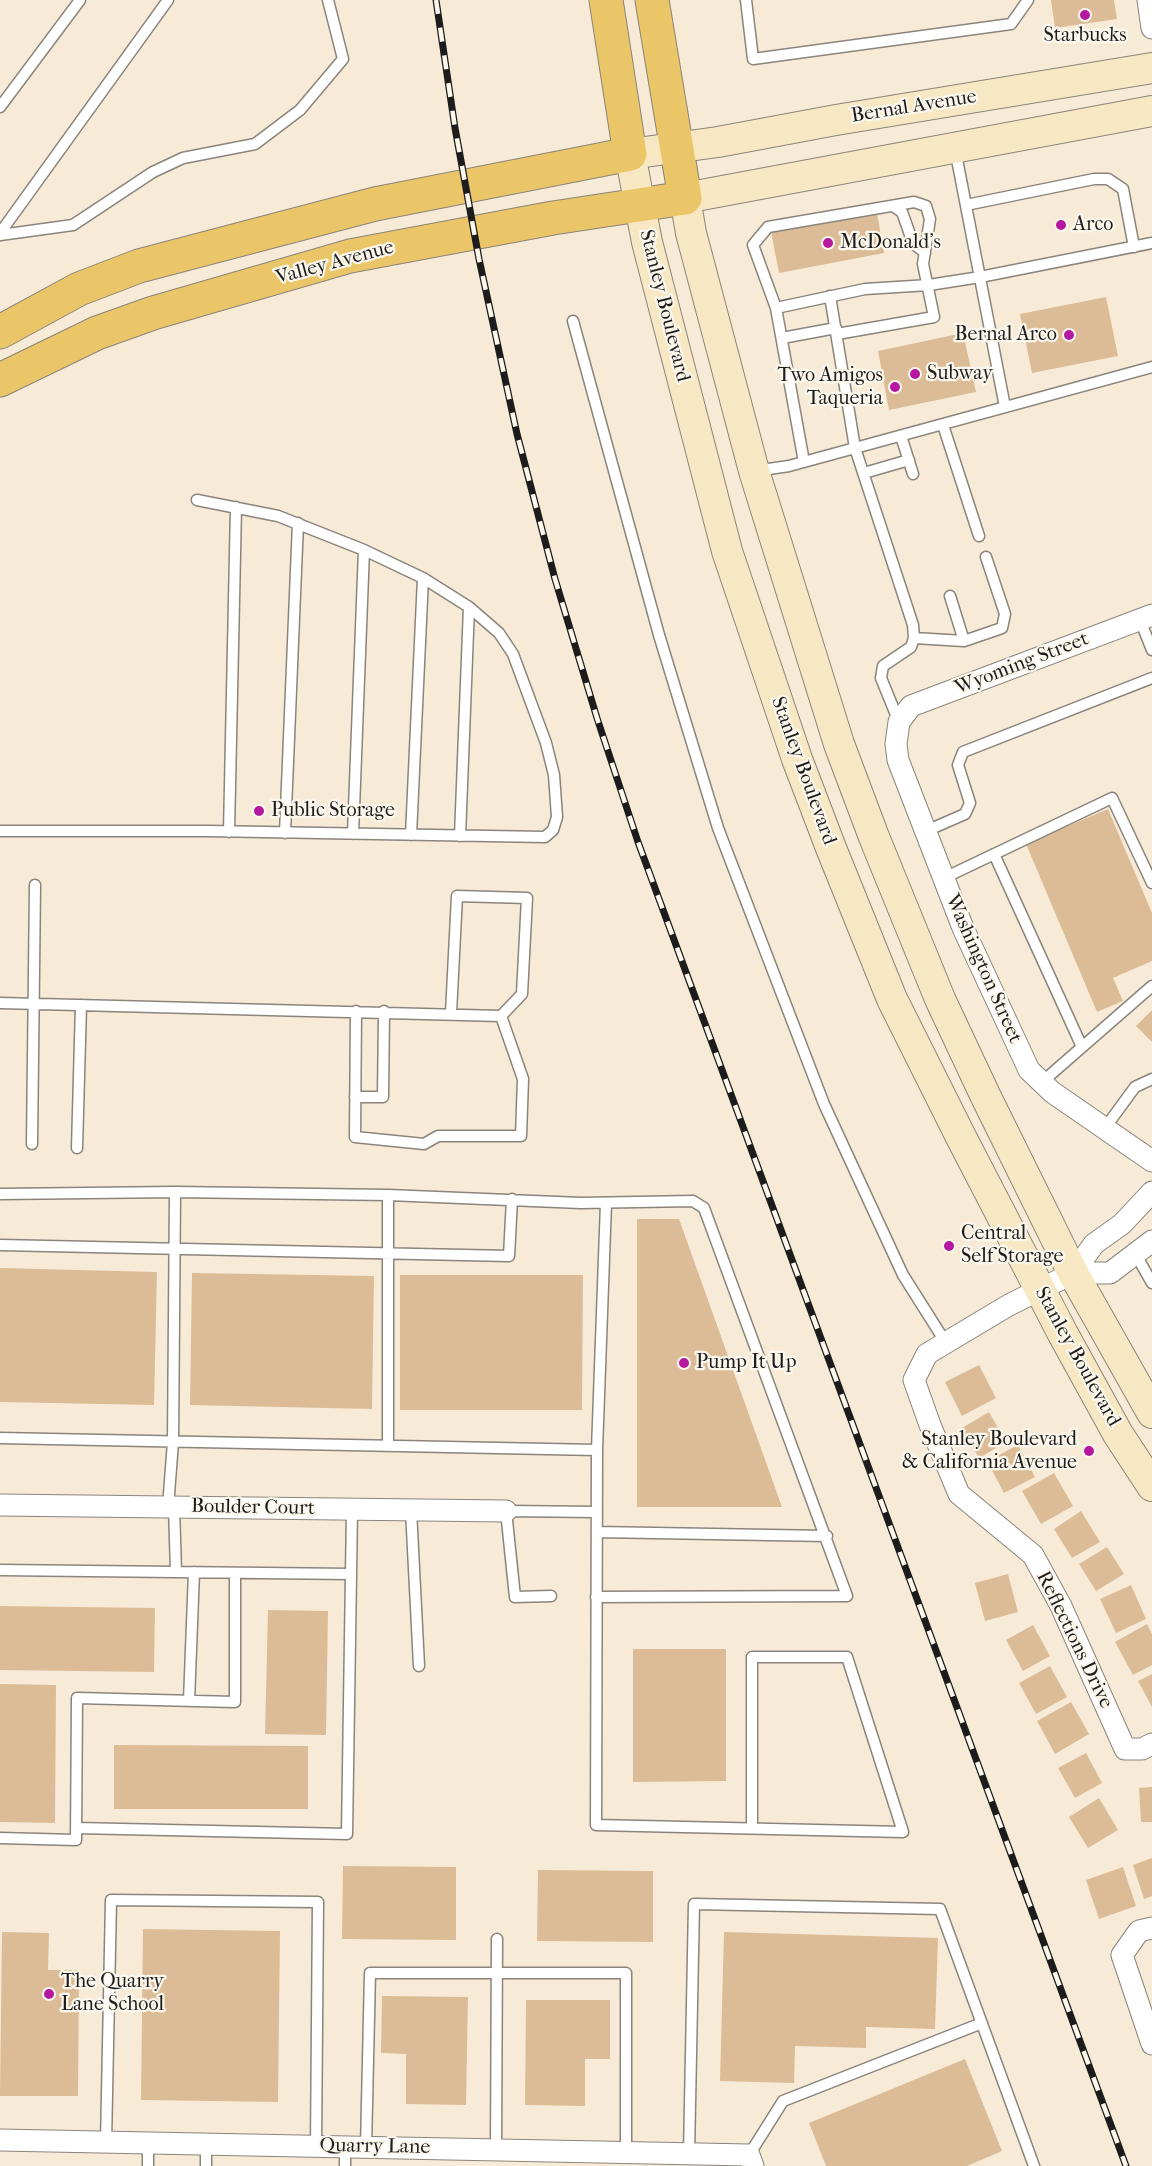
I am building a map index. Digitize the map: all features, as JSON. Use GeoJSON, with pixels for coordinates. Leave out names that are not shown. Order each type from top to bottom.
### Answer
{"type":"FeatureCollection","features":[{"type":"Feature","properties":{"kind":"main road","name":"Stanley Boulevard"},"geometry":{"type":"LineString","coordinates":[[606,0],[630,154],[647,242],[706,480],[727,551],[797,759],[892,999],[1040,1290],[1118,1434],[1152,1486]]}},
{"type":"Feature","properties":{"kind":"main road","name":"Stanley Boulevard"},"geometry":{"type":"LineString","coordinates":[[651,0],[691,233],[754,471],[839,744],[940,999],[1073,1273],[1152,1413]]}},
{"type":"Feature","properties":{"kind":"main road","name":"Bernal Avenue"},"geometry":{"type":"LineString","coordinates":[[676,148],[1152,68]]}},
{"type":"Feature","properties":{"kind":"main road"},"geometry":{"type":"LineString","coordinates":[[685,198],[1152,111]]}},
{"type":"Feature","properties":{"kind":"main road"},"geometry":{"type":"LineString","coordinates":[[0,332],[79,288],[139,266],[375,204],[630,154],[676,148]]}},
{"type":"Feature","properties":{"kind":"main road","name":"Valley Avenue"},"geometry":{"type":"LineString","coordinates":[[0,380],[97,333],[153,313],[350,255],[640,203],[685,198]]}},
{"type":"Feature","properties":{"kind":"street"},"geometry":{"type":"LineString","coordinates":[[1148,0],[1152,28]]}},
{"type":"Feature","properties":{"kind":"street","name":"Wyoming Street"},"geometry":{"type":"LineString","coordinates":[[899,722],[910,706],[1146,618]]}},
{"type":"Feature","properties":{"kind":"street","name":"Washington Street"},"geometry":{"type":"LineString","coordinates":[[899,722],[896,744],[898,760],[944,878],[1009,1032],[1029,1070],[1042,1082],[1152,1161]]}},
{"type":"Feature","properties":{"kind":"street"},"geometry":{"type":"LineString","coordinates":[[1073,1273],[1094,1244],[1122,1224],[1152,1192]]}},
{"type":"Feature","properties":{"kind":"street"},"geometry":{"type":"LineString","coordinates":[[1073,1273],[1110,1272],[1144,1248]]}},
{"type":"Feature","properties":{"kind":"street","name":"Reflections Drive"},"geometry":{"type":"LineString","coordinates":[[1073,1273],[927,1354],[914,1380],[959,1494],[1032,1555],[1061,1606],[1125,1749],[1142,1749],[1152,1744]]}},
{"type":"Feature","properties":{"kind":"street","name":"Boulder Court"},"geometry":{"type":"LineString","coordinates":[[0,1505],[506,1511]]}},
{"type":"Feature","properties":{"kind":"street"},"geometry":{"type":"LineString","coordinates":[[1152,1928],[1139,1931],[1122,1955],[1152,2044]]}},
{"type":"Feature","properties":{"kind":"street","name":"Quarry Lane"},"geometry":{"type":"LineString","coordinates":[[0,2140],[316,2146],[345,2156],[366,2147],[492,2152],[547,2158],[626,2152],[688,2154],[751,2160]]}},
{"type":"Feature","properties":{"kind":"lane"},"geometry":{"type":"LineString","coordinates":[[0,108],[80,0]]}},
{"type":"Feature","properties":{"kind":"lane"},"geometry":{"type":"LineString","coordinates":[[0,234],[168,0]]}},
{"type":"Feature","properties":{"kind":"lane"},"geometry":{"type":"LineString","coordinates":[[0,234],[73,225],[153,172],[183,158],[255,144],[300,110],[343,59],[328,0]]}},
{"type":"Feature","properties":{"kind":"lane"},"geometry":{"type":"LineString","coordinates":[[746,0],[753,59],[1011,24],[1028,0]]}},
{"type":"Feature","properties":{"kind":"lane"},"geometry":{"type":"LineString","coordinates":[[955,148],[1005,407]]}},
{"type":"Feature","properties":{"kind":"lane"},"geometry":{"type":"LineString","coordinates":[[966,205],[1094,179],[1108,179],[1123,189],[1134,247]]}},
{"type":"Feature","properties":{"kind":"lane"},"geometry":{"type":"LineString","coordinates":[[782,338],[934,317],[923,264],[930,219],[926,206],[914,202],[768,227],[753,245],[776,308],[804,462]]}},
{"type":"Feature","properties":{"kind":"lane"},"geometry":{"type":"LineString","coordinates":[[893,206],[902,212],[913,243],[925,254]]}},
{"type":"Feature","properties":{"kind":"lane"},"geometry":{"type":"LineString","coordinates":[[776,308],[865,289],[928,285],[980,277],[1152,243]]}},
{"type":"Feature","properties":{"kind":"lane"},"geometry":{"type":"LineString","coordinates":[[830,296],[855,448],[913,625],[914,638],[911,647],[883,666],[881,678],[899,722]]}},
{"type":"Feature","properties":{"kind":"lane"},"geometry":{"type":"LineString","coordinates":[[573,321],[656,624],[718,828],[824,1104],[903,1275],[946,1343]]}},
{"type":"Feature","properties":{"kind":"lane"},"geometry":{"type":"LineString","coordinates":[[754,471],[804,462],[1152,367]]}},
{"type":"Feature","properties":{"kind":"lane"},"geometry":{"type":"LineString","coordinates":[[943,425],[979,536]]}},
{"type":"Feature","properties":{"kind":"lane"},"geometry":{"type":"LineString","coordinates":[[901,436],[913,474]]}},
{"type":"Feature","properties":{"kind":"lane"},"geometry":{"type":"LineString","coordinates":[[864,473],[909,460]]}},
{"type":"Feature","properties":{"kind":"lane"},"geometry":{"type":"LineString","coordinates":[[0,831],[285,832],[545,837],[553,830],[557,817],[554,775],[546,743],[513,654],[499,633],[469,608],[423,578],[364,550],[298,523],[236,507],[197,500]]}},
{"type":"Feature","properties":{"kind":"lane"},"geometry":{"type":"LineString","coordinates":[[229,832],[236,507]]}},
{"type":"Feature","properties":{"kind":"lane"},"geometry":{"type":"LineString","coordinates":[[285,832],[298,523]]}},
{"type":"Feature","properties":{"kind":"lane"},"geometry":{"type":"LineString","coordinates":[[353,834],[364,550]]}},
{"type":"Feature","properties":{"kind":"lane"},"geometry":{"type":"LineString","coordinates":[[914,638],[964,641],[1002,628],[1005,614],[986,557]]}},
{"type":"Feature","properties":{"kind":"lane"},"geometry":{"type":"LineString","coordinates":[[411,835],[423,578]]}},
{"type":"Feature","properties":{"kind":"lane"},"geometry":{"type":"LineString","coordinates":[[950,596],[964,641]]}},
{"type":"Feature","properties":{"kind":"lane"},"geometry":{"type":"LineString","coordinates":[[460,836],[469,608]]}},
{"type":"Feature","properties":{"kind":"lane"},"geometry":{"type":"LineString","coordinates":[[1146,618],[1152,650]]}},
{"type":"Feature","properties":{"kind":"lane"},"geometry":{"type":"LineString","coordinates":[[926,831],[965,814],[970,803],[958,765],[963,752],[1152,678]]}},
{"type":"Feature","properties":{"kind":"lane"},"geometry":{"type":"LineString","coordinates":[[944,878],[1112,798],[1152,883]]}},
{"type":"Feature","properties":{"kind":"lane"},"geometry":{"type":"LineString","coordinates":[[994,854],[1082,1047]]}},
{"type":"Feature","properties":{"kind":"lane"},"geometry":{"type":"LineString","coordinates":[[32,1144],[35,885]]}},
{"type":"Feature","properties":{"kind":"lane"},"geometry":{"type":"LineString","coordinates":[[0,1003],[384,1011],[501,1016],[522,994],[527,898],[456,896],[451,1013]]}},
{"type":"Feature","properties":{"kind":"lane"},"geometry":{"type":"LineString","coordinates":[[1042,1082],[1152,986]]}},
{"type":"Feature","properties":{"kind":"lane"},"geometry":{"type":"LineString","coordinates":[[77,1148],[81,1005]]}},
{"type":"Feature","properties":{"kind":"lane"},"geometry":{"type":"LineString","coordinates":[[356,1011],[355,1137],[424,1144],[438,1136],[521,1136],[524,1079],[501,1016]]}},
{"type":"Feature","properties":{"kind":"lane"},"geometry":{"type":"LineString","coordinates":[[356,1097],[383,1097],[384,1011]]}},
{"type":"Feature","properties":{"kind":"lane"},"geometry":{"type":"LineString","coordinates":[[1105,1128],[1136,1087],[1152,1079]]}},
{"type":"Feature","properties":{"kind":"lane"},"geometry":{"type":"LineString","coordinates":[[0,1194],[175,1192],[388,1195],[606,1203],[693,1201],[704,1208],[847,1596],[597,1597]]}},
{"type":"Feature","properties":{"kind":"lane"},"geometry":{"type":"LineString","coordinates":[[175,1192],[171,1507],[176,1572]]}},
{"type":"Feature","properties":{"kind":"lane"},"geometry":{"type":"LineString","coordinates":[[388,1195],[388,1446]]}},
{"type":"Feature","properties":{"kind":"lane"},"geometry":{"type":"LineString","coordinates":[[0,1245],[509,1256],[512,1199]]}},
{"type":"Feature","properties":{"kind":"lane"},"geometry":{"type":"LineString","coordinates":[[606,1203],[597,1450],[596,1825],[903,1832],[847,1657],[752,1657],[752,1828]]}},
{"type":"Feature","properties":{"kind":"lane"},"geometry":{"type":"LineString","coordinates":[[1144,1248],[1152,1283]]}},
{"type":"Feature","properties":{"kind":"lane"},"geometry":{"type":"LineString","coordinates":[[0,1438],[597,1450]]}},
{"type":"Feature","properties":{"kind":"lane"},"geometry":{"type":"LineString","coordinates":[[76,1828],[347,1834],[352,1509]]}},
{"type":"Feature","properties":{"kind":"lane"},"geometry":{"type":"LineString","coordinates":[[411,1510],[418,1666]]}},
{"type":"Feature","properties":{"kind":"lane"},"geometry":{"type":"LineString","coordinates":[[551,1596],[515,1597],[506,1511],[597,1512]]}},
{"type":"Feature","properties":{"kind":"lane"},"geometry":{"type":"LineString","coordinates":[[597,1532],[826,1536]]}},
{"type":"Feature","properties":{"kind":"lane"},"geometry":{"type":"LineString","coordinates":[[0,1570],[351,1574]]}},
{"type":"Feature","properties":{"kind":"lane"},"geometry":{"type":"LineString","coordinates":[[189,1701],[194,1572]]}},
{"type":"Feature","properties":{"kind":"lane"},"geometry":{"type":"LineString","coordinates":[[0,1838],[75,1840],[77,1698],[236,1702],[236,1573]]}},
{"type":"Feature","properties":{"kind":"lane"},"geometry":{"type":"LineString","coordinates":[[106,2142],[111,1900],[318,1902],[316,2146]]}},
{"type":"Feature","properties":{"kind":"lane"},"geometry":{"type":"LineString","coordinates":[[688,2154],[694,1904],[940,1909],[1034,2166]]}},
{"type":"Feature","properties":{"kind":"lane"},"geometry":{"type":"LineString","coordinates":[[492,2152],[497,1939]]}},
{"type":"Feature","properties":{"kind":"lane"},"geometry":{"type":"LineString","coordinates":[[366,2147],[370,1973],[626,1973],[626,2152]]}},
{"type":"Feature","properties":{"kind":"lane"},"geometry":{"type":"LineString","coordinates":[[751,2160],[783,2101],[982,2023]]}},
{"type":"Feature","properties":{"kind":"lane"},"geometry":{"type":"LineString","coordinates":[[148,2143],[148,2166]]}},
{"type":"Feature","properties":{"kind":"lane"},"geometry":{"type":"LineString","coordinates":[[206,2144],[206,2166]]}},
{"type":"Feature","properties":{"kind":"building","name":"Starbucks"},"geometry":{"type":"Polygon","coordinates":[[[1051,0],[1114,0],[1117,19],[1055,28],[1051,0]]]}},
{"type":"Feature","properties":{"kind":"building","name":"McDonald's"},"geometry":{"type":"Polygon","coordinates":[[[877,213],[884,253],[779,273],[771,232],[877,213]]]}},
{"type":"Feature","properties":{"kind":"building","name":"Bernal Arco"},"geometry":{"type":"Polygon","coordinates":[[[1106,297],[1118,356],[1032,373],[1020,314],[1106,297]]]}},
{"type":"Feature","properties":{"kind":"building"},"geometry":{"type":"Polygon","coordinates":[[[963,333],[976,392],[889,410],[878,351],[963,333]]]}},
{"type":"Feature","properties":{"kind":"building"},"geometry":{"type":"Polygon","coordinates":[[[1108,809],[1152,913],[1152,961],[1113,978],[1123,1001],[1097,1012],[1026,844],[1108,809]]]}},
{"type":"Feature","properties":{"kind":"building"},"geometry":{"type":"Polygon","coordinates":[[[1152,1010],[1152,1042],[1136,1026],[1152,1010]]]}},
{"type":"Feature","properties":{"kind":"building","name":"Pump It Up"},"geometry":{"type":"Polygon","coordinates":[[[637,1219],[679,1219],[782,1507],[637,1507],[637,1219]]]}},
{"type":"Feature","properties":{"kind":"building"},"geometry":{"type":"Polygon","coordinates":[[[0,1268],[157,1272],[154,1405],[0,1402],[0,1268]]]}},
{"type":"Feature","properties":{"kind":"building"},"geometry":{"type":"Polygon","coordinates":[[[192,1273],[374,1276],[372,1409],[190,1405],[192,1273]]]}},
{"type":"Feature","properties":{"kind":"building"},"geometry":{"type":"Polygon","coordinates":[[[400,1275],[583,1275],[582,1410],[400,1410],[400,1275]]]}},
{"type":"Feature","properties":{"kind":"building"},"geometry":{"type":"Polygon","coordinates":[[[979,1365],[996,1398],[962,1416],[945,1382],[979,1365]]]}},
{"type":"Feature","properties":{"kind":"building"},"geometry":{"type":"Polygon","coordinates":[[[989,1412],[1006,1442],[979,1458],[962,1428],[989,1412]]]}},
{"type":"Feature","properties":{"kind":"building"},"geometry":{"type":"Polygon","coordinates":[[[1018,1445],[1035,1477],[1004,1493],[987,1461],[1018,1445]]]}},
{"type":"Feature","properties":{"kind":"building"},"geometry":{"type":"Polygon","coordinates":[[[1054,1473],[1073,1506],[1041,1524],[1022,1491],[1054,1473]]]}},
{"type":"Feature","properties":{"kind":"building"},"geometry":{"type":"Polygon","coordinates":[[[1081,1511],[1100,1542],[1072,1558],[1054,1529],[1081,1511]]]}},
{"type":"Feature","properties":{"kind":"building"},"geometry":{"type":"Polygon","coordinates":[[[1107,1547],[1124,1574],[1096,1591],[1079,1564],[1107,1547]]]}},
{"type":"Feature","properties":{"kind":"building"},"geometry":{"type":"Polygon","coordinates":[[[1008,1574],[1018,1612],[985,1621],[975,1583],[1008,1574]]]}},
{"type":"Feature","properties":{"kind":"building"},"geometry":{"type":"Polygon","coordinates":[[[1131,1585],[1146,1619],[1116,1633],[1100,1599],[1131,1585]]]}},
{"type":"Feature","properties":{"kind":"building"},"geometry":{"type":"Polygon","coordinates":[[[0,1606],[155,1608],[154,1672],[0,1670],[0,1606]]]}},
{"type":"Feature","properties":{"kind":"building"},"geometry":{"type":"Polygon","coordinates":[[[268,1610],[328,1611],[326,1735],[265,1734],[268,1610]]]}},
{"type":"Feature","properties":{"kind":"building"},"geometry":{"type":"Polygon","coordinates":[[[1147,1624],[1152,1634],[1152,1665],[1133,1675],[1115,1642],[1147,1624]]]}},
{"type":"Feature","properties":{"kind":"building"},"geometry":{"type":"Polygon","coordinates":[[[1033,1625],[1050,1656],[1023,1671],[1006,1640],[1033,1625]]]}},
{"type":"Feature","properties":{"kind":"building"},"geometry":{"type":"Polygon","coordinates":[[[633,1649],[726,1649],[726,1781],[633,1782],[633,1649]]]}},
{"type":"Feature","properties":{"kind":"building"},"geometry":{"type":"Polygon","coordinates":[[[1050,1666],[1067,1697],[1036,1714],[1019,1683],[1050,1666]]]}},
{"type":"Feature","properties":{"kind":"building"},"geometry":{"type":"Polygon","coordinates":[[[1152,1674],[1152,1707],[1138,1681],[1152,1674]]]}},
{"type":"Feature","properties":{"kind":"building"},"geometry":{"type":"Polygon","coordinates":[[[0,1684],[56,1685],[55,1823],[0,1822],[0,1684]]]}},
{"type":"Feature","properties":{"kind":"building"},"geometry":{"type":"Polygon","coordinates":[[[1071,1702],[1089,1734],[1055,1754],[1037,1721],[1071,1702]]]}},
{"type":"Feature","properties":{"kind":"building"},"geometry":{"type":"Polygon","coordinates":[[[114,1745],[308,1746],[308,1809],[114,1809],[114,1745]]]}},
{"type":"Feature","properties":{"kind":"building"},"geometry":{"type":"Polygon","coordinates":[[[1086,1753],[1102,1783],[1075,1798],[1058,1768],[1086,1753]]]}},
{"type":"Feature","properties":{"kind":"building"},"geometry":{"type":"Polygon","coordinates":[[[1152,1787],[1152,1822],[1141,1822],[1139,1788],[1152,1787]]]}},
{"type":"Feature","properties":{"kind":"building"},"geometry":{"type":"Polygon","coordinates":[[[1099,1798],[1118,1830],[1088,1848],[1069,1817],[1099,1798]]]}},
{"type":"Feature","properties":{"kind":"building"},"geometry":{"type":"Polygon","coordinates":[[[1152,1858],[1152,1896],[1144,1899],[1133,1865],[1152,1858]]]}},
{"type":"Feature","properties":{"kind":"building"},"geometry":{"type":"Polygon","coordinates":[[[343,1866],[456,1867],[456,1940],[342,1939],[343,1866]]]}},
{"type":"Feature","properties":{"kind":"building"},"geometry":{"type":"Polygon","coordinates":[[[1123,1867],[1136,1906],[1099,1919],[1086,1880],[1123,1867]]]}},
{"type":"Feature","properties":{"kind":"building"},"geometry":{"type":"Polygon","coordinates":[[[538,1870],[653,1871],[653,1942],[537,1941],[538,1870]]]}},
{"type":"Feature","properties":{"kind":"building"},"geometry":{"type":"Polygon","coordinates":[[[143,1929],[280,1931],[278,2102],[141,2100],[143,1929]]]}},
{"type":"Feature","properties":{"kind":"building"},"geometry":{"type":"Polygon","coordinates":[[[2,1932],[49,1933],[48,1970],[79,1970],[78,2096],[0,2096],[2,1932]]]}},
{"type":"Feature","properties":{"kind":"building"},"geometry":{"type":"Polygon","coordinates":[[[724,1932],[938,1938],[935,2029],[866,2027],[866,2048],[795,2046],[794,2083],[720,2081],[724,1932]]]}},
{"type":"Feature","properties":{"kind":"building"},"geometry":{"type":"Polygon","coordinates":[[[382,1996],[468,1997],[466,2105],[406,2104],[406,2054],[381,2053],[382,1996]]]}},
{"type":"Feature","properties":{"kind":"building"},"geometry":{"type":"Polygon","coordinates":[[[526,2000],[610,2000],[610,2059],[585,2059],[585,2106],[525,2105],[526,2000]]]}},
{"type":"Feature","properties":{"kind":"building"},"geometry":{"type":"Polygon","coordinates":[[[965,2059],[1002,2151],[967,2166],[826,2166],[809,2123],[965,2059]]]}},
{"type":"Feature","properties":{"kind":"railway"},"geometry":{"type":"LineString","coordinates":[[436,0],[455,128],[479,259],[517,434],[555,579],[597,718],[638,842],[1126,2166]]}},
{"type":"Feature","properties":{"kind":"place","name":"Starbucks"},"geometry":{"type":"Point","coordinates":[1085,15]}},
{"type":"Feature","properties":{"kind":"place","name":"Arco"},"geometry":{"type":"Point","coordinates":[1061,225]}},
{"type":"Feature","properties":{"kind":"place","name":"McDonald's"},"geometry":{"type":"Point","coordinates":[828,243]}},
{"type":"Feature","properties":{"kind":"place","name":"Bernal Arco"},"geometry":{"type":"Point","coordinates":[1069,335]}},
{"type":"Feature","properties":{"kind":"place","name":"Subway"},"geometry":{"type":"Point","coordinates":[915,374]}},
{"type":"Feature","properties":{"kind":"place","name":"Two Amigos Taqueria"},"geometry":{"type":"Point","coordinates":[895,387]}},
{"type":"Feature","properties":{"kind":"place","name":"Public Storage"},"geometry":{"type":"Point","coordinates":[259,811]}},
{"type":"Feature","properties":{"kind":"place","name":"Central Self Storage"},"geometry":{"type":"Point","coordinates":[949,1246]}},
{"type":"Feature","properties":{"kind":"place","name":"Pump It Up"},"geometry":{"type":"Point","coordinates":[684,1363]}},
{"type":"Feature","properties":{"kind":"place","name":"Stanley Boulevard & California Avenue"},"geometry":{"type":"Point","coordinates":[1089,1451]}},
{"type":"Feature","properties":{"kind":"place","name":"The Quarry Lane School"},"geometry":{"type":"Point","coordinates":[49,1994]}}]}
